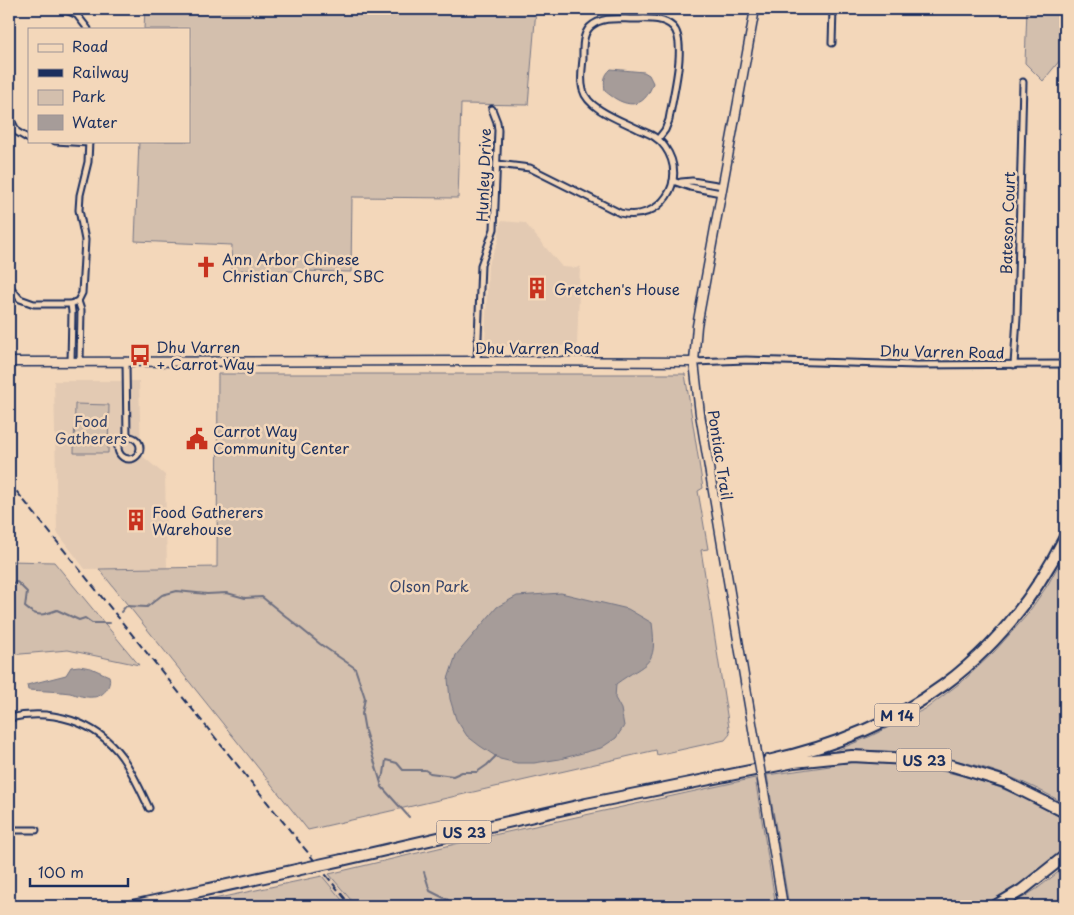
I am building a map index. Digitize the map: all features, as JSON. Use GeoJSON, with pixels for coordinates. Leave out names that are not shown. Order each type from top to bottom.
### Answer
{"type":"FeatureCollection","features":[{"type":"Feature","properties":{"kind":"highway","name":"M 14"},"geometry":{"type":"LineString","coordinates":[[586,804],[679,780],[812,750],[881,724],[942,687],[976,659],[1000,634],[1032,595],[1051,565],[1065,537]]}},
{"type":"Feature","properties":{"kind":"highway","name":"US 23"},"geometry":{"type":"LineString","coordinates":[[132,906],[586,804],[794,762],[852,756],[924,760],[953,766],[1005,782],[1065,812]]}},
{"type":"Feature","properties":{"kind":"highway"},"geometry":{"type":"LineString","coordinates":[[995,906],[1022,890],[1065,856]]}},
{"type":"Feature","properties":{"kind":"main road","name":"Pontiac Trail"},"geometry":{"type":"LineString","coordinates":[[755,9],[699,310],[694,362],[700,414],[783,906]]}},
{"type":"Feature","properties":{"kind":"main road","name":"Dhu Varren Road"},"geometry":{"type":"LineString","coordinates":[[9,362],[694,362]]}},
{"type":"Feature","properties":{"kind":"street"},"geometry":{"type":"LineString","coordinates":[[64,9],[77,16],[87,28]]}},
{"type":"Feature","properties":{"kind":"street"},"geometry":{"type":"LineString","coordinates":[[792,9],[800,9]]}},
{"type":"Feature","properties":{"kind":"street"},"geometry":{"type":"LineString","coordinates":[[832,43],[833,9]]}},
{"type":"Feature","properties":{"kind":"street"},"geometry":{"type":"LineString","coordinates":[[497,164],[530,168],[627,215],[634,216],[646,213],[660,206],[665,200],[676,182],[670,155],[658,139],[598,108],[587,100],[582,82],[584,37],[590,27],[597,22],[609,18],[654,19],[669,24],[677,33],[680,51],[669,120],[665,130],[658,139]]}},
{"type":"Feature","properties":{"kind":"street","name":"Bateson Court"},"geometry":{"type":"LineString","coordinates":[[1014,365],[1023,82]]}},
{"type":"Feature","properties":{"kind":"street","name":"Hunley Drive"},"geometry":{"type":"LineString","coordinates":[[477,361],[481,265],[494,229],[498,122],[492,109]]}},
{"type":"Feature","properties":{"kind":"street"},"geometry":{"type":"LineString","coordinates":[[9,116],[17,132],[28,138]]}},
{"type":"Feature","properties":{"kind":"street"},"geometry":{"type":"LineString","coordinates":[[9,286],[16,296],[28,303],[71,304],[78,301],[82,293],[84,240],[79,210],[80,195],[88,162],[89,142]]}},
{"type":"Feature","properties":{"kind":"street"},"geometry":{"type":"LineString","coordinates":[[676,182],[690,187],[722,190]]}},
{"type":"Feature","properties":{"kind":"street"},"geometry":{"type":"LineString","coordinates":[[78,301],[81,310],[80,362]]}},
{"type":"Feature","properties":{"kind":"street"},"geometry":{"type":"LineString","coordinates":[[71,304],[71,362]]}},
{"type":"Feature","properties":{"kind":"street"},"geometry":{"type":"LineString","coordinates":[[72,326],[80,326]]}},
{"type":"Feature","properties":{"kind":"street","name":"Dhu Varren Road"},"geometry":{"type":"LineString","coordinates":[[694,362],[746,360],[908,365],[962,363],[1065,364]]}},
{"type":"Feature","properties":{"kind":"street"},"geometry":{"type":"LineString","coordinates":[[126,361],[127,437]]}},
{"type":"Feature","properties":{"kind":"street"},"geometry":{"type":"LineString","coordinates":[[127,437],[133,438],[140,445],[137,454],[132,458],[125,457],[118,450],[121,440],[127,437]]}},
{"type":"Feature","properties":{"kind":"street"},"geometry":{"type":"LineString","coordinates":[[9,718],[36,714],[56,716],[72,720],[98,733],[121,756],[150,808]]}},
{"type":"Feature","properties":{"kind":"street"},"geometry":{"type":"LineString","coordinates":[[9,830],[36,830]]}},
{"type":"Feature","properties":{"kind":"shaded area"},"geometry":{"type":"Polygon","coordinates":[[[501,221],[525,223],[562,267],[576,268],[580,266],[577,346],[485,346],[488,265],[498,242],[501,221]]]}},
{"type":"Feature","properties":{"kind":"shaded area"},"geometry":{"type":"Polygon","coordinates":[[[54,381],[139,381],[141,455],[165,475],[167,568],[85,569],[57,532],[54,381]]]}},
{"type":"Feature","properties":{"kind":"shaded area"},"geometry":{"type":"Polygon","coordinates":[[[329,874],[356,906],[347,906],[322,876],[329,874]]]}},
{"type":"Feature","properties":{"kind":"green space"},"geometry":{"type":"Polygon","coordinates":[[[145,9],[536,9],[528,105],[461,104],[458,198],[352,197],[351,272],[231,270],[232,245],[135,241],[139,142],[190,142],[190,28],[144,28],[145,9]]]}},
{"type":"Feature","properties":{"kind":"green space"},"geometry":{"type":"Polygon","coordinates":[[[1027,9],[1065,9],[1065,54],[1043,81],[1025,63],[1027,9]]]}},
{"type":"Feature","properties":{"kind":"green space","name":"Olson Park"},"geometry":{"type":"Polygon","coordinates":[[[218,374],[685,374],[703,488],[698,491],[708,549],[701,550],[730,734],[725,740],[657,755],[656,750],[308,830],[99,569],[217,567],[218,374]]]}},
{"type":"Feature","properties":{"kind":"green space","name":"Food Gatherers"},"geometry":{"type":"Polygon","coordinates":[[[75,404],[109,405],[108,453],[74,453],[75,404]]]}},
{"type":"Feature","properties":{"kind":"green space"},"geometry":{"type":"Polygon","coordinates":[[[1065,554],[1065,804],[1038,789],[1010,777],[954,760],[896,752],[866,750],[835,751],[871,736],[927,708],[964,680],[994,652],[1026,616],[1047,586],[1065,554]]]}},
{"type":"Feature","properties":{"kind":"green space"},"geometry":{"type":"Polygon","coordinates":[[[9,561],[54,562],[139,665],[68,650],[9,655],[9,561]]]}},
{"type":"Feature","properties":{"kind":"green space"},"geometry":{"type":"Polygon","coordinates":[[[858,762],[919,767],[979,780],[998,787],[1065,820],[1065,849],[1024,881],[983,906],[789,906],[767,775],[830,766],[832,764],[858,762]]]}},
{"type":"Feature","properties":{"kind":"green space"},"geometry":{"type":"Polygon","coordinates":[[[755,778],[776,906],[356,906],[329,874],[489,836],[755,778]]]}},
{"type":"Feature","properties":{"kind":"green space"},"geometry":{"type":"Polygon","coordinates":[[[1065,867],[1065,906],[1010,906],[1038,888],[1065,867]]]}},
{"type":"Feature","properties":{"kind":"green space"},"geometry":{"type":"Polygon","coordinates":[[[322,876],[347,906],[181,906],[322,876]]]}},
{"type":"Feature","properties":{"kind":"water"},"geometry":{"type":"Polygon","coordinates":[[[611,69],[644,72],[649,75],[653,83],[645,98],[633,104],[612,97],[605,91],[604,82],[611,69]]]}},
{"type":"Feature","properties":{"kind":"water"},"geometry":{"type":"Polygon","coordinates":[[[561,593],[628,609],[652,623],[653,648],[651,656],[643,666],[616,684],[615,698],[621,709],[624,726],[616,738],[601,748],[560,759],[534,763],[517,763],[500,759],[467,736],[456,719],[450,699],[448,679],[456,655],[497,607],[517,596],[561,593]]]}},
{"type":"Feature","properties":{"kind":"water"},"geometry":{"type":"Polygon","coordinates":[[[71,667],[91,668],[109,676],[108,687],[104,693],[97,696],[84,697],[65,692],[28,690],[27,685],[66,675],[71,667]]]}},
{"type":"Feature","properties":{"kind":"waterway"},"geometry":{"type":"LineString","coordinates":[[9,584],[17,582],[27,592],[25,607],[33,613],[44,614],[57,610],[79,620],[85,618],[92,623],[110,623]]}},
{"type":"Feature","properties":{"kind":"waterway"},"geometry":{"type":"LineString","coordinates":[[121,612],[126,606],[147,607],[162,595],[177,591],[207,594],[227,593],[245,598],[262,597],[320,644],[355,668],[365,698],[362,714],[365,731],[382,787],[409,817]]}},
{"type":"Feature","properties":{"kind":"waterway"},"geometry":{"type":"LineString","coordinates":[[380,780],[384,774],[386,760],[397,763],[403,770],[425,770],[430,773],[453,776],[462,772],[477,772],[496,756]]}},
{"type":"Feature","properties":{"kind":"waterway"},"geometry":{"type":"LineString","coordinates":[[424,872],[430,891],[448,900],[452,906]]}},
{"type":"Feature","properties":{"kind":"railway"},"geometry":{"type":"LineString","coordinates":[[9,482],[351,906]]}},
{"type":"Feature","properties":{"kind":"place","name":"Ann Arbor Chinese Christian Church, SBC"},"geometry":{"type":"Point","coordinates":[206,267]}},
{"type":"Feature","properties":{"kind":"place","name":"Gretchen's House"},"geometry":{"type":"Point","coordinates":[537,288]}},
{"type":"Feature","properties":{"kind":"place","name":"Dhu Varren + Carrot Way"},"geometry":{"type":"Point","coordinates":[140,355]}},
{"type":"Feature","properties":{"kind":"place","name":"Carrot Way Community Center"},"geometry":{"type":"Point","coordinates":[197,439]}},
{"type":"Feature","properties":{"kind":"place","name":"Food Gatherers Warehouse"},"geometry":{"type":"Point","coordinates":[136,520]}}]}
